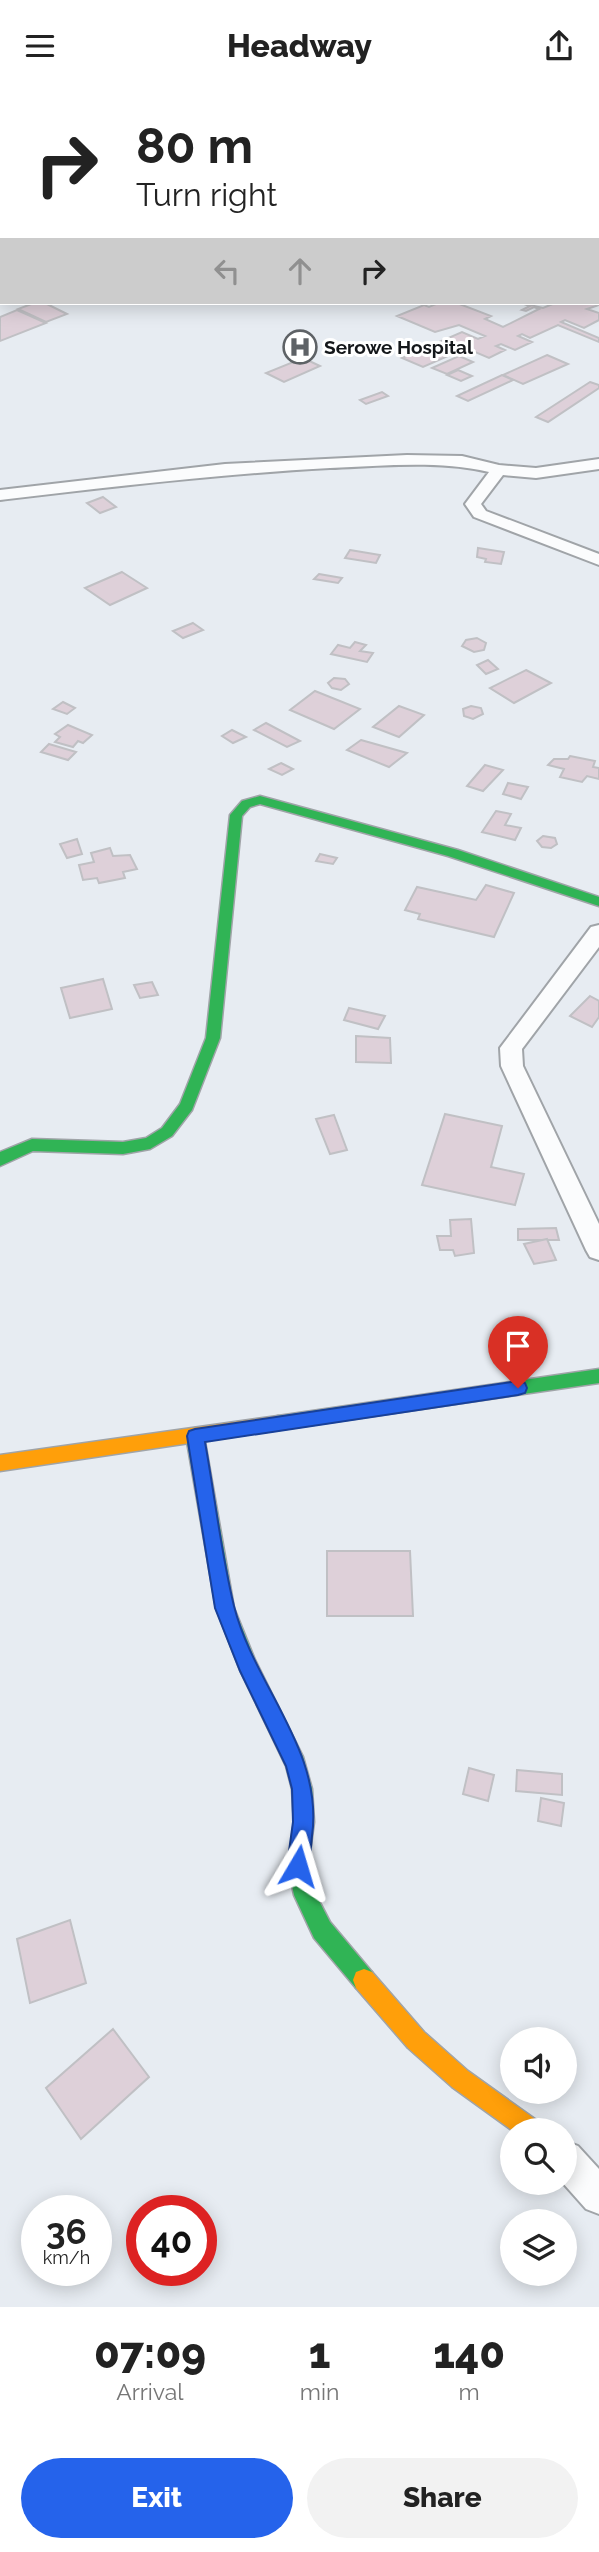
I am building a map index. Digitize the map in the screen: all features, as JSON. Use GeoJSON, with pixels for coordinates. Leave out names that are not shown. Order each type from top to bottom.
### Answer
{"type":"FeatureCollection","features":[{"type":"Feature","properties":{"kind":"street"},"geometry":{"type":"LineString","coordinates":[[0,495],[225,470],[407,460],[462,461],[499,470],[555,472],[599,464]]}},
{"type":"Feature","properties":{"kind":"street"},"geometry":{"type":"LineString","coordinates":[[499,470],[473,504],[480,514],[599,560]]}},
{"type":"Feature","properties":{"kind":"street"},"geometry":{"type":"LineString","coordinates":[[0,1160],[9,1153],[32,1145],[50,1143],[123,1148],[150,1143],[167,1132],[187,1106],[213,1038],[236,815],[246,804],[260,800],[291,808],[453,853],[599,902]]}},
{"type":"Feature","properties":{"kind":"street"},"geometry":{"type":"LineString","coordinates":[[599,932],[511,1048],[512,1066],[599,1250]]}},
{"type":"Feature","properties":{"kind":"street"},"geometry":{"type":"LineString","coordinates":[[0,1463],[599,1376]]}},
{"type":"Feature","properties":{"kind":"street"},"geometry":{"type":"LineString","coordinates":[[195,1436],[225,1608],[247,1664],[296,1764],[302,1789],[304,1822],[298,1866],[305,1895],[321,1930],[416,2040],[460,2080],[514,2118]]}},
{"type":"Feature","properties":{"kind":"street"},"geometry":{"type":"LineString","coordinates":[[577,2172],[599,2196]]}},
{"type":"Feature","properties":{"kind":"building"},"geometry":{"type":"Polygon","coordinates":[[[29,305],[49,305],[67,314],[46,322],[18,309],[29,305]]]}},
{"type":"Feature","properties":{"kind":"building"},"geometry":{"type":"Polygon","coordinates":[[[424,305],[462,305],[491,316],[485,319],[503,327],[539,309],[534,307],[522,310],[530,306],[527,305],[543,308],[550,305],[599,305],[587,309],[599,313],[599,320],[584,328],[565,320],[561,322],[599,338],[599,342],[558,325],[530,338],[522,334],[518,336],[532,342],[515,350],[501,344],[496,346],[505,350],[489,358],[466,348],[423,367],[402,358],[462,332],[478,339],[485,336],[459,325],[435,332],[397,316],[424,305]]]}},
{"type":"Feature","properties":{"kind":"building"},"geometry":{"type":"Polygon","coordinates":[[[17,310],[46,323],[0,341],[0,317],[17,310]]]}},
{"type":"Feature","properties":{"kind":"building"},"geometry":{"type":"Polygon","coordinates":[[[547,355],[568,364],[523,384],[503,375],[547,355]]]}},
{"type":"Feature","properties":{"kind":"building"},"geometry":{"type":"Polygon","coordinates":[[[459,356],[473,362],[447,374],[432,368],[459,356]]]}},
{"type":"Feature","properties":{"kind":"building"},"geometry":{"type":"Polygon","coordinates":[[[303,358],[320,366],[284,382],[266,373],[303,358]]]}},
{"type":"Feature","properties":{"kind":"building"},"geometry":{"type":"Polygon","coordinates":[[[458,370],[472,376],[461,381],[447,375],[458,370]]]}},
{"type":"Feature","properties":{"kind":"building"},"geometry":{"type":"Polygon","coordinates":[[[502,375],[513,380],[468,401],[457,396],[502,375]]]}},
{"type":"Feature","properties":{"kind":"building"},"geometry":{"type":"Polygon","coordinates":[[[590,382],[599,385],[599,388],[548,422],[536,417],[590,382]]]}},
{"type":"Feature","properties":{"kind":"building"},"geometry":{"type":"Polygon","coordinates":[[[382,392],[388,396],[366,404],[360,400],[382,392]]]}},
{"type":"Feature","properties":{"kind":"building"},"geometry":{"type":"Polygon","coordinates":[[[103,497],[116,507],[100,513],[87,503],[103,497]]]}},
{"type":"Feature","properties":{"kind":"building"},"geometry":{"type":"Polygon","coordinates":[[[478,548],[504,552],[501,564],[485,562],[486,559],[477,557],[478,548]]]}},
{"type":"Feature","properties":{"kind":"building"},"geometry":{"type":"Polygon","coordinates":[[[350,550],[380,555],[376,563],[345,558],[350,550]]]}},
{"type":"Feature","properties":{"kind":"building"},"geometry":{"type":"Polygon","coordinates":[[[122,572],[147,588],[110,605],[85,588],[122,572]]]}},
{"type":"Feature","properties":{"kind":"building"},"geometry":{"type":"Polygon","coordinates":[[[319,574],[342,578],[338,583],[314,579],[319,574]]]}},
{"type":"Feature","properties":{"kind":"building"},"geometry":{"type":"Polygon","coordinates":[[[193,623],[203,630],[183,638],[173,631],[193,623]]]}},
{"type":"Feature","properties":{"kind":"building"},"geometry":{"type":"Polygon","coordinates":[[[477,638],[486,643],[484,650],[474,652],[462,646],[466,640],[477,638]]]}},
{"type":"Feature","properties":{"kind":"building"},"geometry":{"type":"Polygon","coordinates":[[[355,642],[366,645],[360,651],[373,653],[367,662],[331,654],[338,645],[350,648],[355,642]]]}},
{"type":"Feature","properties":{"kind":"building"},"geometry":{"type":"Polygon","coordinates":[[[488,660],[498,669],[486,674],[477,665],[488,660]]]}},
{"type":"Feature","properties":{"kind":"building"},"geometry":{"type":"Polygon","coordinates":[[[526,670],[551,683],[514,703],[490,688],[526,670]]]}},
{"type":"Feature","properties":{"kind":"building"},"geometry":{"type":"Polygon","coordinates":[[[334,678],[345,679],[349,684],[341,690],[332,688],[328,683],[334,678]]]}},
{"type":"Feature","properties":{"kind":"building"},"geometry":{"type":"Polygon","coordinates":[[[315,691],[360,709],[334,729],[290,710],[315,691]]]}},
{"type":"Feature","properties":{"kind":"building"},"geometry":{"type":"Polygon","coordinates":[[[63,702],[75,708],[67,714],[53,709],[63,702]]]}},
{"type":"Feature","properties":{"kind":"building"},"geometry":{"type":"Polygon","coordinates":[[[399,706],[424,715],[399,737],[373,727],[399,706]]]}},
{"type":"Feature","properties":{"kind":"building"},"geometry":{"type":"Polygon","coordinates":[[[471,706],[481,708],[483,714],[473,719],[464,716],[463,709],[471,706]]]}},
{"type":"Feature","properties":{"kind":"building"},"geometry":{"type":"Polygon","coordinates":[[[266,723],[300,741],[287,747],[254,730],[266,723]]]}},
{"type":"Feature","properties":{"kind":"building"},"geometry":{"type":"Polygon","coordinates":[[[68,725],[92,735],[83,743],[78,741],[73,747],[55,742],[60,737],[55,734],[68,725]]]}},
{"type":"Feature","properties":{"kind":"building"},"geometry":{"type":"Polygon","coordinates":[[[232,730],[246,737],[233,743],[222,736],[232,730]]]}},
{"type":"Feature","properties":{"kind":"building"},"geometry":{"type":"Polygon","coordinates":[[[361,740],[407,753],[389,767],[347,750],[361,740]]]}},
{"type":"Feature","properties":{"kind":"building"},"geometry":{"type":"Polygon","coordinates":[[[49,744],[76,752],[68,760],[41,752],[49,744]]]}},
{"type":"Feature","properties":{"kind":"building"},"geometry":{"type":"Polygon","coordinates":[[[570,756],[595,761],[593,767],[599,768],[599,779],[587,776],[582,782],[560,777],[564,769],[548,765],[554,759],[568,759],[570,756]]]}},
{"type":"Feature","properties":{"kind":"building"},"geometry":{"type":"Polygon","coordinates":[[[281,763],[293,769],[282,775],[269,769],[281,763]]]}},
{"type":"Feature","properties":{"kind":"building"},"geometry":{"type":"Polygon","coordinates":[[[485,765],[503,770],[483,791],[467,786],[485,765]]]}},
{"type":"Feature","properties":{"kind":"building"},"geometry":{"type":"Polygon","coordinates":[[[508,783],[528,787],[521,799],[503,794],[508,783]]]}},
{"type":"Feature","properties":{"kind":"building"},"geometry":{"type":"Polygon","coordinates":[[[496,811],[511,814],[505,825],[521,828],[515,840],[482,832],[496,811]]]}},
{"type":"Feature","properties":{"kind":"building"},"geometry":{"type":"Polygon","coordinates":[[[543,836],[555,838],[557,844],[551,848],[542,847],[537,841],[543,836]]]}},
{"type":"Feature","properties":{"kind":"building"},"geometry":{"type":"Polygon","coordinates":[[[77,839],[82,854],[67,858],[60,844],[77,839]]]}},
{"type":"Feature","properties":{"kind":"building"},"geometry":{"type":"Polygon","coordinates":[[[110,848],[113,856],[130,855],[137,869],[123,872],[125,878],[99,883],[97,878],[83,880],[79,865],[94,862],[91,853],[110,848]]]}},
{"type":"Feature","properties":{"kind":"building"},"geometry":{"type":"Polygon","coordinates":[[[320,854],[337,858],[333,864],[316,861],[320,854]]]}},
{"type":"Feature","properties":{"kind":"building"},"geometry":{"type":"Polygon","coordinates":[[[486,885],[514,893],[494,937],[418,919],[420,914],[405,910],[417,887],[476,900],[486,885]]]}},
{"type":"Feature","properties":{"kind":"building"},"geometry":{"type":"Polygon","coordinates":[[[103,979],[112,1009],[70,1018],[61,988],[103,979]]]}},
{"type":"Feature","properties":{"kind":"building"},"geometry":{"type":"Polygon","coordinates":[[[152,982],[158,995],[140,998],[134,985],[152,982]]]}},
{"type":"Feature","properties":{"kind":"building"},"geometry":{"type":"Polygon","coordinates":[[[590,996],[599,1001],[599,1017],[592,1027],[570,1016],[590,996]]]}},
{"type":"Feature","properties":{"kind":"building"},"geometry":{"type":"Polygon","coordinates":[[[349,1008],[385,1016],[378,1029],[344,1020],[349,1008]]]}},
{"type":"Feature","properties":{"kind":"building"},"geometry":{"type":"Polygon","coordinates":[[[356,1036],[390,1038],[391,1063],[356,1062],[356,1036]]]}},
{"type":"Feature","properties":{"kind":"building"},"geometry":{"type":"Polygon","coordinates":[[[445,1114],[502,1126],[491,1167],[524,1174],[515,1205],[422,1185],[445,1114]]]}},
{"type":"Feature","properties":{"kind":"building"},"geometry":{"type":"Polygon","coordinates":[[[334,1115],[347,1150],[330,1154],[316,1119],[334,1115]]]}},
{"type":"Feature","properties":{"kind":"building"},"geometry":{"type":"Polygon","coordinates":[[[471,1219],[474,1253],[455,1256],[453,1250],[440,1250],[437,1236],[451,1236],[450,1220],[471,1219]]]}},
{"type":"Feature","properties":{"kind":"building"},"geometry":{"type":"Polygon","coordinates":[[[556,1228],[559,1240],[518,1240],[518,1229],[556,1228]]]}},
{"type":"Feature","properties":{"kind":"building"},"geometry":{"type":"Polygon","coordinates":[[[547,1239],[556,1260],[534,1264],[524,1244],[547,1239]]]}},
{"type":"Feature","properties":{"kind":"building"},"geometry":{"type":"Polygon","coordinates":[[[327,1551],[410,1551],[413,1616],[327,1616],[327,1551]]]}},
{"type":"Feature","properties":{"kind":"building"},"geometry":{"type":"Polygon","coordinates":[[[469,1768],[494,1775],[488,1801],[463,1794],[469,1768]]]}},
{"type":"Feature","properties":{"kind":"building"},"geometry":{"type":"Polygon","coordinates":[[[517,1770],[562,1774],[562,1795],[516,1791],[517,1770]]]}},
{"type":"Feature","properties":{"kind":"building"},"geometry":{"type":"Polygon","coordinates":[[[541,1798],[564,1803],[561,1826],[538,1821],[541,1798]]]}},
{"type":"Feature","properties":{"kind":"building"},"geometry":{"type":"Polygon","coordinates":[[[70,1920],[86,1983],[30,2003],[17,1939],[70,1920]]]}},
{"type":"Feature","properties":{"kind":"building"},"geometry":{"type":"Polygon","coordinates":[[[113,2029],[149,2077],[81,2139],[46,2088],[113,2029]]]}},
{"type":"Feature","properties":{"kind":"traffic: fast"},"geometry":{"type":"LineString","coordinates":[[0,1160],[9,1153],[32,1145],[123,1148],[150,1143],[167,1132],[187,1106],[213,1038],[236,815],[246,804],[260,800],[453,853],[599,902]]}},
{"type":"Feature","properties":{"kind":"traffic: fast"},"geometry":{"type":"LineString","coordinates":[[278,1423],[599,1376]]}},
{"type":"Feature","properties":{"kind":"traffic: fast"},"geometry":{"type":"LineString","coordinates":[[195,1436],[225,1608],[247,1664],[296,1764],[302,1789],[304,1822],[298,1866],[305,1895],[322,1930],[364,1980]]}},
{"type":"Feature","properties":{"kind":"traffic: slow"},"geometry":{"type":"LineString","coordinates":[[0,1463],[278,1423]]}},
{"type":"Feature","properties":{"kind":"traffic: slow"},"geometry":{"type":"LineString","coordinates":[[364,1980],[416,2040],[460,2079],[514,2118]]}},
{"type":"Feature","properties":{"kind":"place","name":"Serowe Hospital"},"geometry":{"type":"Point","coordinates":[300,347]}},
{"type":"Feature","properties":{"kind":"route"},"geometry":{"type":"LineString","coordinates":[[298,1866],[304,1822],[302,1789],[296,1764],[247,1664],[225,1608],[195,1436],[518,1388]]}}]}
